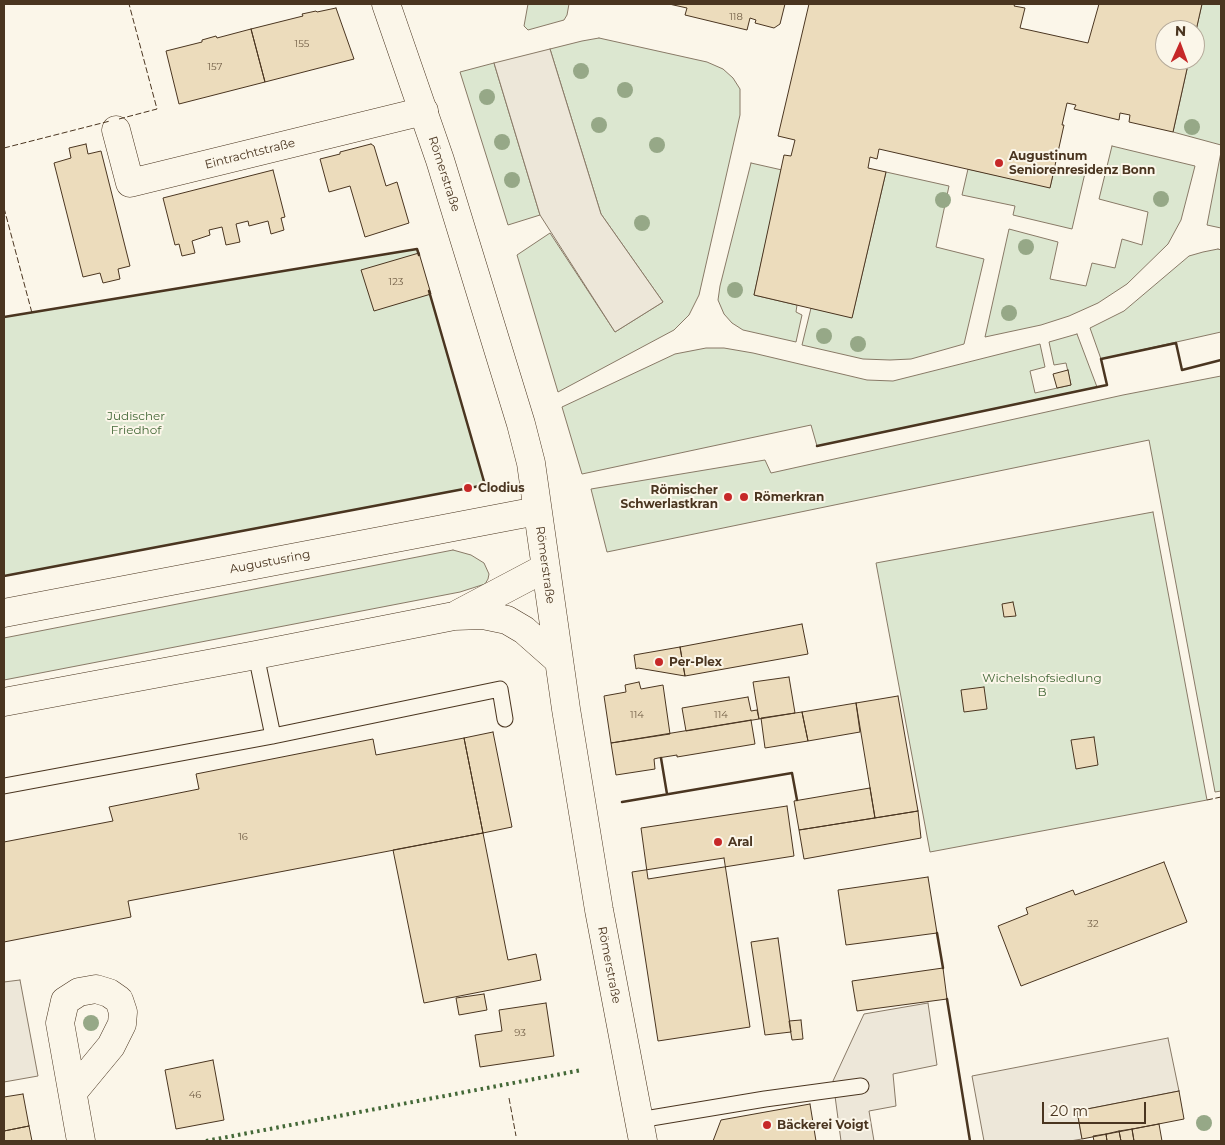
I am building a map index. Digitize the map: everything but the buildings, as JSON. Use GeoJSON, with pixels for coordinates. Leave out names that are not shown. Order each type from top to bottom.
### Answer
{"type":"FeatureCollection","features":[{"type":"Feature","properties":{"kind":"main road","name":"Römerstraße"},"geometry":{"type":"LineString","coordinates":[[386,4],[424,111],[521,424],[531,463],[558,660],[599,910],[641,1131]]}},
{"type":"Feature","properties":{"kind":"main road","name":"Eintrachtstraße"},"geometry":{"type":"LineString","coordinates":[[116,130],[130,184],[424,111]]}},
{"type":"Feature","properties":{"kind":"main road","name":"Augustusring"},"geometry":{"type":"LineString","coordinates":[[4,613],[537,511]]}},
{"type":"Feature","properties":{"kind":"main road"},"geometry":{"type":"LineString","coordinates":[[454,616],[545,568]]}},
{"type":"Feature","properties":{"kind":"main road"},"geometry":{"type":"LineString","coordinates":[[4,702],[454,616],[483,615],[507,620],[524,630],[558,660]]}},
{"type":"Feature","properties":{"kind":"main road"},"geometry":{"type":"LineString","coordinates":[[73,1092],[81,1141]]}},
{"type":"Feature","properties":{"kind":"lane"},"geometry":{"type":"LineString","coordinates":[[256,655],[274,736]]}},
{"type":"Feature","properties":{"kind":"lane"},"geometry":{"type":"LineString","coordinates":[[4,786],[274,736],[500,689],[505,719]]}},
{"type":"Feature","properties":{"kind":"lane"},"geometry":{"type":"LineString","coordinates":[[641,1131],[765,1099],[861,1086]]}},
{"type":"Feature","properties":{"kind":"green space"},"geometry":{"type":"Polygon","coordinates":[[[528,4],[569,4],[564,20],[528,30],[524,26],[528,4]]]}},
{"type":"Feature","properties":{"kind":"green space"},"geometry":{"type":"Polygon","coordinates":[[[1202,4],[1221,4],[1221,145],[1173,132],[1187,70],[1205,70],[1205,20],[1198,20],[1202,4]]]}},
{"type":"Feature","properties":{"kind":"green space"},"geometry":{"type":"Polygon","coordinates":[[[599,38],[707,62],[723,69],[733,78],[740,89],[740,115],[699,295],[689,315],[674,330],[558,392],[517,255],[550,233],[615,332],[663,302],[601,214],[550,49],[599,38]]]}},
{"type":"Feature","properties":{"kind":"green space"},"geometry":{"type":"Polygon","coordinates":[[[494,63],[540,215],[508,225],[460,72],[494,63]]]}},
{"type":"Feature","properties":{"kind":"green space"},"geometry":{"type":"Polygon","coordinates":[[[1112,146],[1195,166],[1181,220],[1168,244],[1127,284],[1098,303],[1069,316],[1041,325],[985,337],[1009,229],[1058,242],[1050,279],[1086,286],[1092,263],[1115,268],[1122,239],[1142,245],[1148,212],[1099,199],[1112,146]]]}},
{"type":"Feature","properties":{"kind":"green space"},"geometry":{"type":"Polygon","coordinates":[[[1221,152],[1221,228],[1207,225],[1221,152]]]}},
{"type":"Feature","properties":{"kind":"green space"},"geometry":{"type":"Polygon","coordinates":[[[751,163],[782,170],[754,295],[797,305],[796,312],[802,315],[796,342],[743,330],[732,323],[724,314],[718,300],[751,163]]]}},
{"type":"Feature","properties":{"kind":"green space"},"geometry":{"type":"Polygon","coordinates":[[[1055,167],[1085,173],[1072,229],[1013,215],[1015,206],[962,195],[968,169],[1050,187],[1055,167]]]}},
{"type":"Feature","properties":{"kind":"green space"},"geometry":{"type":"Polygon","coordinates":[[[886,172],[949,186],[936,247],[984,259],[964,344],[911,359],[890,360],[863,359],[802,345],[811,308],[852,317],[886,172]]]}},
{"type":"Feature","properties":{"kind":"green space","name":"Jüdischer Friedhof"},"geometry":{"type":"Polygon","coordinates":[[[417,249],[485,485],[4,576],[4,317],[417,249]]]}},
{"type":"Feature","properties":{"kind":"green space"},"geometry":{"type":"Polygon","coordinates":[[[1218,249],[1221,250],[1221,332],[1101,359],[1090,328],[1124,311],[1189,256],[1218,249]]]}},
{"type":"Feature","properties":{"kind":"green space"},"geometry":{"type":"Polygon","coordinates":[[[1077,334],[1097,387],[817,446],[811,425],[582,474],[562,407],[675,354],[706,348],[724,348],[753,353],[867,380],[893,381],[1040,344],[1045,367],[1030,371],[1035,393],[1071,385],[1066,363],[1054,365],[1049,342],[1077,334]]]}},
{"type":"Feature","properties":{"kind":"green space"},"geometry":{"type":"Polygon","coordinates":[[[1221,376],[1221,791],[1215,792],[1149,440],[607,552],[591,489],[765,460],[771,473],[1123,395],[1221,376]]]}},
{"type":"Feature","properties":{"kind":"green space","name":"Wichelshofsiedlung B"},"geometry":{"type":"Polygon","coordinates":[[[1153,512],[1207,800],[930,852],[876,563],[1153,512]]]}},
{"type":"Feature","properties":{"kind":"green space"},"geometry":{"type":"Polygon","coordinates":[[[453,550],[471,555],[484,563],[489,574],[485,584],[460,592],[4,680],[4,638],[453,550]]]}},
{"type":"Feature","properties":{"kind":"shaded area"},"geometry":{"type":"Polygon","coordinates":[[[550,49],[601,214],[663,302],[615,332],[540,215],[494,63],[550,49]]]}},
{"type":"Feature","properties":{"kind":"shaded area"},"geometry":{"type":"Polygon","coordinates":[[[20,980],[38,1076],[4,1082],[4,982],[20,980]]]}},
{"type":"Feature","properties":{"kind":"shaded area"},"geometry":{"type":"Polygon","coordinates":[[[928,1003],[937,1065],[893,1074],[896,1106],[869,1111],[874,1141],[841,1141],[833,1081],[864,1014],[928,1003]]]}},
{"type":"Feature","properties":{"kind":"shaded area"},"geometry":{"type":"Polygon","coordinates":[[[1168,1038],[1179,1091],[1077,1111],[1082,1139],[1070,1141],[984,1141],[972,1076],[1168,1038]]]}},
{"type":"Feature","properties":{"kind":"hedge"},"geometry":{"type":"LineString","coordinates":[[206,1141],[582,1070]]}},
{"type":"Feature","properties":{"kind":"fence"},"geometry":{"type":"LineString","coordinates":[[119,119],[157,109],[129,4]]}},
{"type":"Feature","properties":{"kind":"fence"},"geometry":{"type":"LineString","coordinates":[[4,148],[110,121]]}},
{"type":"Feature","properties":{"kind":"fence"},"geometry":{"type":"LineString","coordinates":[[4,208],[32,313]]}},
{"type":"Feature","properties":{"kind":"fence"},"geometry":{"type":"LineString","coordinates":[[1207,800],[1221,797]]}},
{"type":"Feature","properties":{"kind":"fence"},"geometry":{"type":"LineString","coordinates":[[509,1098],[516,1136]]}},
{"type":"Feature","properties":{"kind":"wall"},"geometry":{"type":"LineString","coordinates":[[4,317],[417,249],[419,255]]}},
{"type":"Feature","properties":{"kind":"wall"},"geometry":{"type":"LineString","coordinates":[[4,576],[485,485],[429,291]]}},
{"type":"Feature","properties":{"kind":"wall"},"geometry":{"type":"LineString","coordinates":[[817,446],[1107,385],[1101,359],[1176,343],[1182,370],[1221,360]]}},
{"type":"Feature","properties":{"kind":"wall"},"geometry":{"type":"LineString","coordinates":[[661,758],[667,794]]}},
{"type":"Feature","properties":{"kind":"wall"},"geometry":{"type":"LineString","coordinates":[[622,802],[792,773],[797,800]]}},
{"type":"Feature","properties":{"kind":"wall"},"geometry":{"type":"LineString","coordinates":[[937,933],[943,968]]}},
{"type":"Feature","properties":{"kind":"wall"},"geometry":{"type":"LineString","coordinates":[[947,999],[970,1141]]}},
{"type":"Feature","properties":{"kind":"place","name":"Augustinum Seniorenresidenz Bonn"},"geometry":{"type":"Point","coordinates":[999,163]}},
{"type":"Feature","properties":{"kind":"place","name":"Clodius"},"geometry":{"type":"Point","coordinates":[468,488]}},
{"type":"Feature","properties":{"kind":"place","name":"Römischer Schwerlastkran"},"geometry":{"type":"Point","coordinates":[728,497]}},
{"type":"Feature","properties":{"kind":"place","name":"Römerkran"},"geometry":{"type":"Point","coordinates":[744,497]}},
{"type":"Feature","properties":{"kind":"place","name":"Per-Plex"},"geometry":{"type":"Point","coordinates":[659,662]}},
{"type":"Feature","properties":{"kind":"place","name":"Aral"},"geometry":{"type":"Point","coordinates":[718,842]}},
{"type":"Feature","properties":{"kind":"place","name":"Bäckerei Voigt"},"geometry":{"type":"Point","coordinates":[767,1125]}}]}
